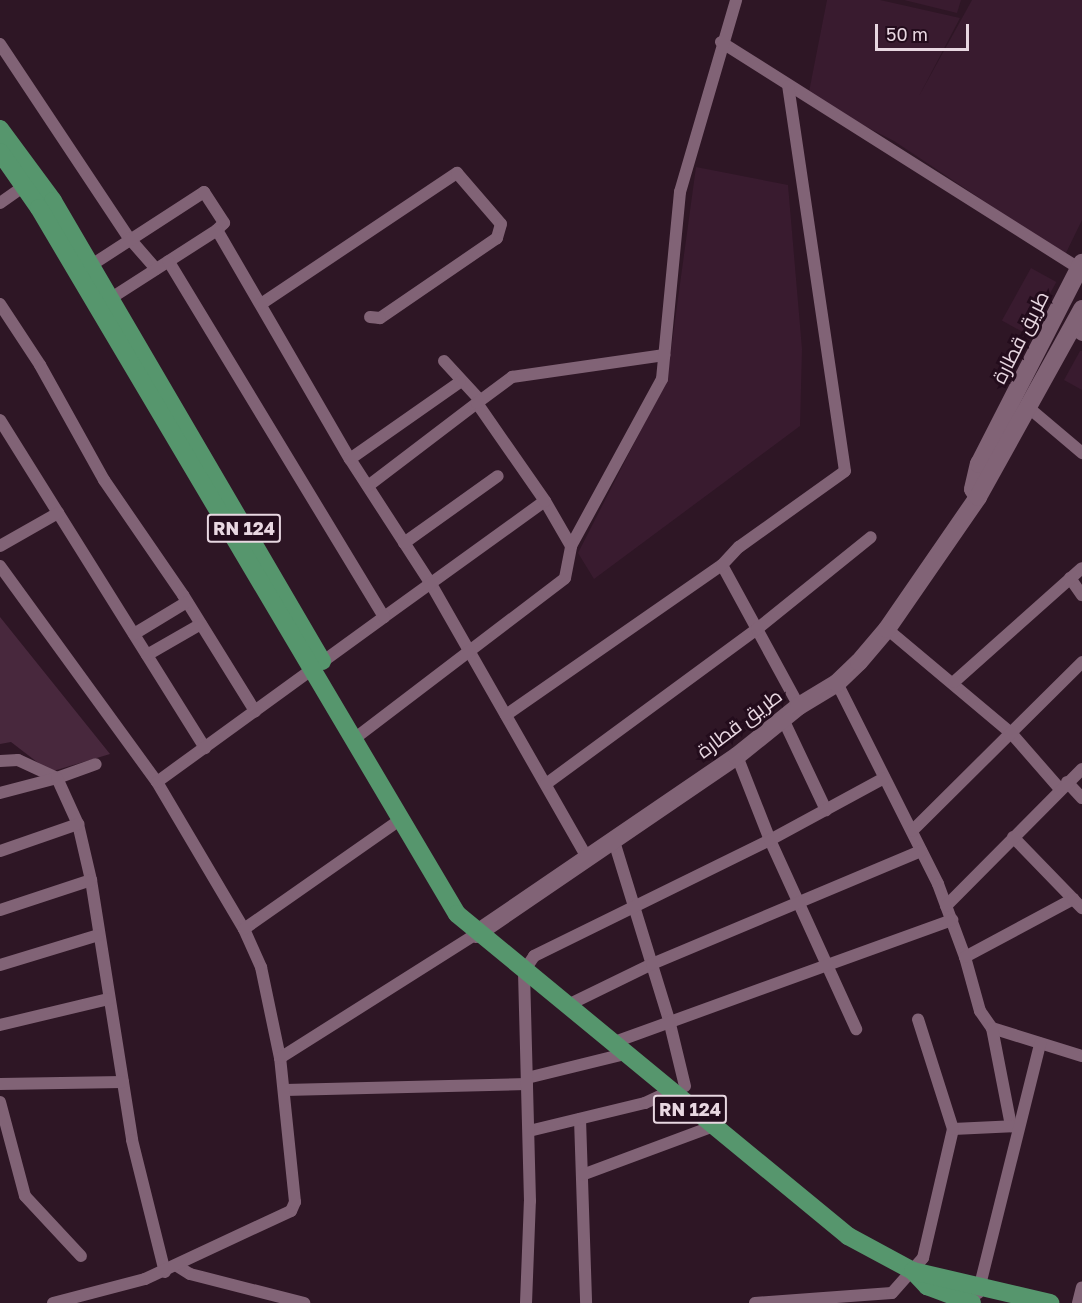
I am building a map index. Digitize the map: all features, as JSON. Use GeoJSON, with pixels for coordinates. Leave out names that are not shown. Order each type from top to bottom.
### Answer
{"type":"FeatureCollection","features":[{"type":"Feature","properties":{"kind":"main road","name":"RN 124"},"geometry":{"type":"LineString","coordinates":[[0,129],[358,736],[466,906],[476,934]]}},
{"type":"Feature","properties":{"kind":"main road","name":"RN 124"},"geometry":{"type":"LineString","coordinates":[[0,152],[31,182],[90,266],[102,303]]}},
{"type":"Feature","properties":{"kind":"main road","name":"طريق قطارة"},"geometry":{"type":"LineString","coordinates":[[978,497],[973,489],[979,464],[1081,267]]}},
{"type":"Feature","properties":{"kind":"main road","name":"طريق قطارة"},"geometry":{"type":"LineString","coordinates":[[476,934],[586,856],[736,756],[799,706],[837,683],[887,629],[978,497],[1029,408],[1077,332],[1082,309]]}},
{"type":"Feature","properties":{"kind":"main road","name":"RN 124"},"geometry":{"type":"LineString","coordinates":[[358,736],[401,819],[455,912],[476,934],[619,1049],[677,1089],[711,1127],[848,1236],[913,1271],[975,1298],[1050,1303]]}},
{"type":"Feature","properties":{"kind":"street"},"geometry":{"type":"LineString","coordinates":[[358,736],[470,654],[565,578],[571,546],[662,379],[680,192],[721,42],[736,0]]}},
{"type":"Feature","properties":{"kind":"street"},"geometry":{"type":"LineString","coordinates":[[721,42],[788,86],[1081,267]]}},
{"type":"Feature","properties":{"kind":"street"},"geometry":{"type":"LineString","coordinates":[[0,44],[129,238],[156,270]]}},
{"type":"Feature","properties":{"kind":"street"},"geometry":{"type":"LineString","coordinates":[[506,715],[722,565],[739,547],[845,471],[788,86]]}},
{"type":"Feature","properties":{"kind":"street"},"geometry":{"type":"LineString","coordinates":[[261,304],[457,173],[501,224],[497,238],[380,318],[370,317]]}},
{"type":"Feature","properties":{"kind":"street"},"geometry":{"type":"LineString","coordinates":[[0,203],[31,182]]}},
{"type":"Feature","properties":{"kind":"street"},"geometry":{"type":"LineString","coordinates":[[90,266],[129,238],[204,192],[224,223],[217,230],[102,303]]}},
{"type":"Feature","properties":{"kind":"street"},"geometry":{"type":"LineString","coordinates":[[217,230],[350,459],[431,584],[586,856]]}},
{"type":"Feature","properties":{"kind":"street"},"geometry":{"type":"LineString","coordinates":[[168,261],[384,616]]}},
{"type":"Feature","properties":{"kind":"street"},"geometry":{"type":"LineString","coordinates":[[0,304],[40,365],[104,480],[187,602],[255,711]]}},
{"type":"Feature","properties":{"kind":"street"},"geometry":{"type":"LineString","coordinates":[[368,486],[512,378],[664,355]]}},
{"type":"Feature","properties":{"kind":"street"},"geometry":{"type":"LineString","coordinates":[[444,361],[479,402],[545,501],[571,546]]}},
{"type":"Feature","properties":{"kind":"street"},"geometry":{"type":"LineString","coordinates":[[350,459],[460,382]]}},
{"type":"Feature","properties":{"kind":"street"},"geometry":{"type":"LineString","coordinates":[[1029,408],[1082,453]]}},
{"type":"Feature","properties":{"kind":"street"},"geometry":{"type":"LineString","coordinates":[[0,420],[205,748]]}},
{"type":"Feature","properties":{"kind":"street"},"geometry":{"type":"LineString","coordinates":[[404,543],[498,476]]}},
{"type":"Feature","properties":{"kind":"street"},"geometry":{"type":"LineString","coordinates":[[157,782],[545,501]]}},
{"type":"Feature","properties":{"kind":"street"},"geometry":{"type":"LineString","coordinates":[[0,546],[58,513]]}},
{"type":"Feature","properties":{"kind":"street"},"geometry":{"type":"LineString","coordinates":[[546,784],[757,629],[871,537]]}},
{"type":"Feature","properties":{"kind":"street"},"geometry":{"type":"LineString","coordinates":[[722,565],[799,706]]}},
{"type":"Feature","properties":{"kind":"street"},"geometry":{"type":"LineString","coordinates":[[0,566],[157,782],[244,929],[261,967],[280,1058],[295,1202],[291,1211],[171,1269],[53,1303]]}},
{"type":"Feature","properties":{"kind":"street"},"geometry":{"type":"LineString","coordinates":[[954,682],[1082,568]]}},
{"type":"Feature","properties":{"kind":"street"},"geometry":{"type":"LineString","coordinates":[[1070,578],[1082,595]]}},
{"type":"Feature","properties":{"kind":"street"},"geometry":{"type":"LineString","coordinates":[[134,634],[187,602]]}},
{"type":"Feature","properties":{"kind":"street"},"geometry":{"type":"LineString","coordinates":[[147,655],[201,624]]}},
{"type":"Feature","properties":{"kind":"street"},"geometry":{"type":"LineString","coordinates":[[887,629],[954,682],[1011,733],[1064,786],[1082,798]]}},
{"type":"Feature","properties":{"kind":"street"},"geometry":{"type":"LineString","coordinates":[[912,831],[1082,662]]}},
{"type":"Feature","properties":{"kind":"street"},"geometry":{"type":"LineString","coordinates":[[837,683],[912,831],[946,906],[965,957],[980,1011],[992,1028],[1016,1126]]}},
{"type":"Feature","properties":{"kind":"street"},"geometry":{"type":"LineString","coordinates":[[783,719],[826,810]]}},
{"type":"Feature","properties":{"kind":"street"},"geometry":{"type":"LineString","coordinates":[[736,756],[770,840],[856,1029]]}},
{"type":"Feature","properties":{"kind":"street"},"geometry":{"type":"LineString","coordinates":[[0,761],[18,759],[57,778],[78,824],[91,880],[108,999],[141,1184],[171,1269]]}},
{"type":"Feature","properties":{"kind":"street"},"geometry":{"type":"LineString","coordinates":[[0,793],[57,778],[96,764]]}},
{"type":"Feature","properties":{"kind":"street"},"geometry":{"type":"LineString","coordinates":[[946,906],[1082,769]]}},
{"type":"Feature","properties":{"kind":"street"},"geometry":{"type":"LineString","coordinates":[[526,1303],[529,1131],[524,971],[534,956],[633,910],[770,840],[884,778]]}},
{"type":"Feature","properties":{"kind":"street"},"geometry":{"type":"LineString","coordinates":[[244,929],[401,819]]}},
{"type":"Feature","properties":{"kind":"street"},"geometry":{"type":"LineString","coordinates":[[0,851],[78,824]]}},
{"type":"Feature","properties":{"kind":"street"},"geometry":{"type":"LineString","coordinates":[[965,957],[1077,903],[1013,837]]}},
{"type":"Feature","properties":{"kind":"street"},"geometry":{"type":"LineString","coordinates":[[529,1131],[645,1103],[677,1089],[669,1020],[633,910],[613,838]]}},
{"type":"Feature","properties":{"kind":"street"},"geometry":{"type":"LineString","coordinates":[[566,1006],[652,964],[800,905],[921,851]]}},
{"type":"Feature","properties":{"kind":"street"},"geometry":{"type":"LineString","coordinates":[[0,910],[91,880]]}},
{"type":"Feature","properties":{"kind":"street"},"geometry":{"type":"LineString","coordinates":[[285,1090],[527,1081],[619,1049],[669,1020],[827,968],[952,921]]}},
{"type":"Feature","properties":{"kind":"street"},"geometry":{"type":"LineString","coordinates":[[280,1058],[476,934]]}},
{"type":"Feature","properties":{"kind":"street"},"geometry":{"type":"LineString","coordinates":[[0,965],[99,935]]}},
{"type":"Feature","properties":{"kind":"street"},"geometry":{"type":"LineString","coordinates":[[0,1025],[108,999]]}},
{"type":"Feature","properties":{"kind":"street"},"geometry":{"type":"LineString","coordinates":[[755,1303],[892,1293],[923,1258],[953,1129],[918,1019]]}},
{"type":"Feature","properties":{"kind":"street"},"geometry":{"type":"LineString","coordinates":[[992,1028],[1082,1056]]}},
{"type":"Feature","properties":{"kind":"street"},"geometry":{"type":"LineString","coordinates":[[975,1298],[1016,1126],[1040,1044]]}},
{"type":"Feature","properties":{"kind":"street"},"geometry":{"type":"LineString","coordinates":[[0,1084],[123,1082]]}},
{"type":"Feature","properties":{"kind":"street"},"geometry":{"type":"LineString","coordinates":[[0,1102],[25,1196],[81,1256]]}},
{"type":"Feature","properties":{"kind":"street"},"geometry":{"type":"LineString","coordinates":[[580,1119],[586,1303]]}},
{"type":"Feature","properties":{"kind":"street"},"geometry":{"type":"LineString","coordinates":[[953,1129],[1016,1126]]}},
{"type":"Feature","properties":{"kind":"street"},"geometry":{"type":"LineString","coordinates":[[582,1175],[711,1127]]}},
{"type":"Feature","properties":{"kind":"street"},"geometry":{"type":"LineString","coordinates":[[171,1269],[304,1303]]}},
{"type":"Feature","properties":{"kind":"street"},"geometry":{"type":"LineString","coordinates":[[1078,1303],[1082,1287]]}},
{"type":"Feature","properties":{"kind":"shaded area"},"geometry":{"type":"Polygon","coordinates":[[[827,0],[880,0],[960,18],[919,96],[972,0],[1082,0],[1082,220],[1065,255],[894,141],[808,97],[827,0]]]}},
{"type":"Feature","properties":{"kind":"shaded area"},"geometry":{"type":"Polygon","coordinates":[[[904,0],[961,0],[957,13],[904,0]]]}},
{"type":"Feature","properties":{"kind":"shaded area"},"geometry":{"type":"Polygon","coordinates":[[[696,167],[788,185],[802,349],[800,426],[594,579],[578,553],[667,379],[696,167]]]}},
{"type":"Feature","properties":{"kind":"shaded area"},"geometry":{"type":"Polygon","coordinates":[[[1031,268],[1056,282],[1027,335],[1002,320],[1031,268]]]}},
{"type":"Feature","properties":{"kind":"shaded area"},"geometry":{"type":"Polygon","coordinates":[[[1082,351],[1082,390],[1064,380],[1082,351]]]}},
{"type":"Feature","properties":{"kind":"shaded area"},"geometry":{"type":"Polygon","coordinates":[[[0,617],[110,754],[50,772],[11,742],[0,744],[0,617]]]}}]}
